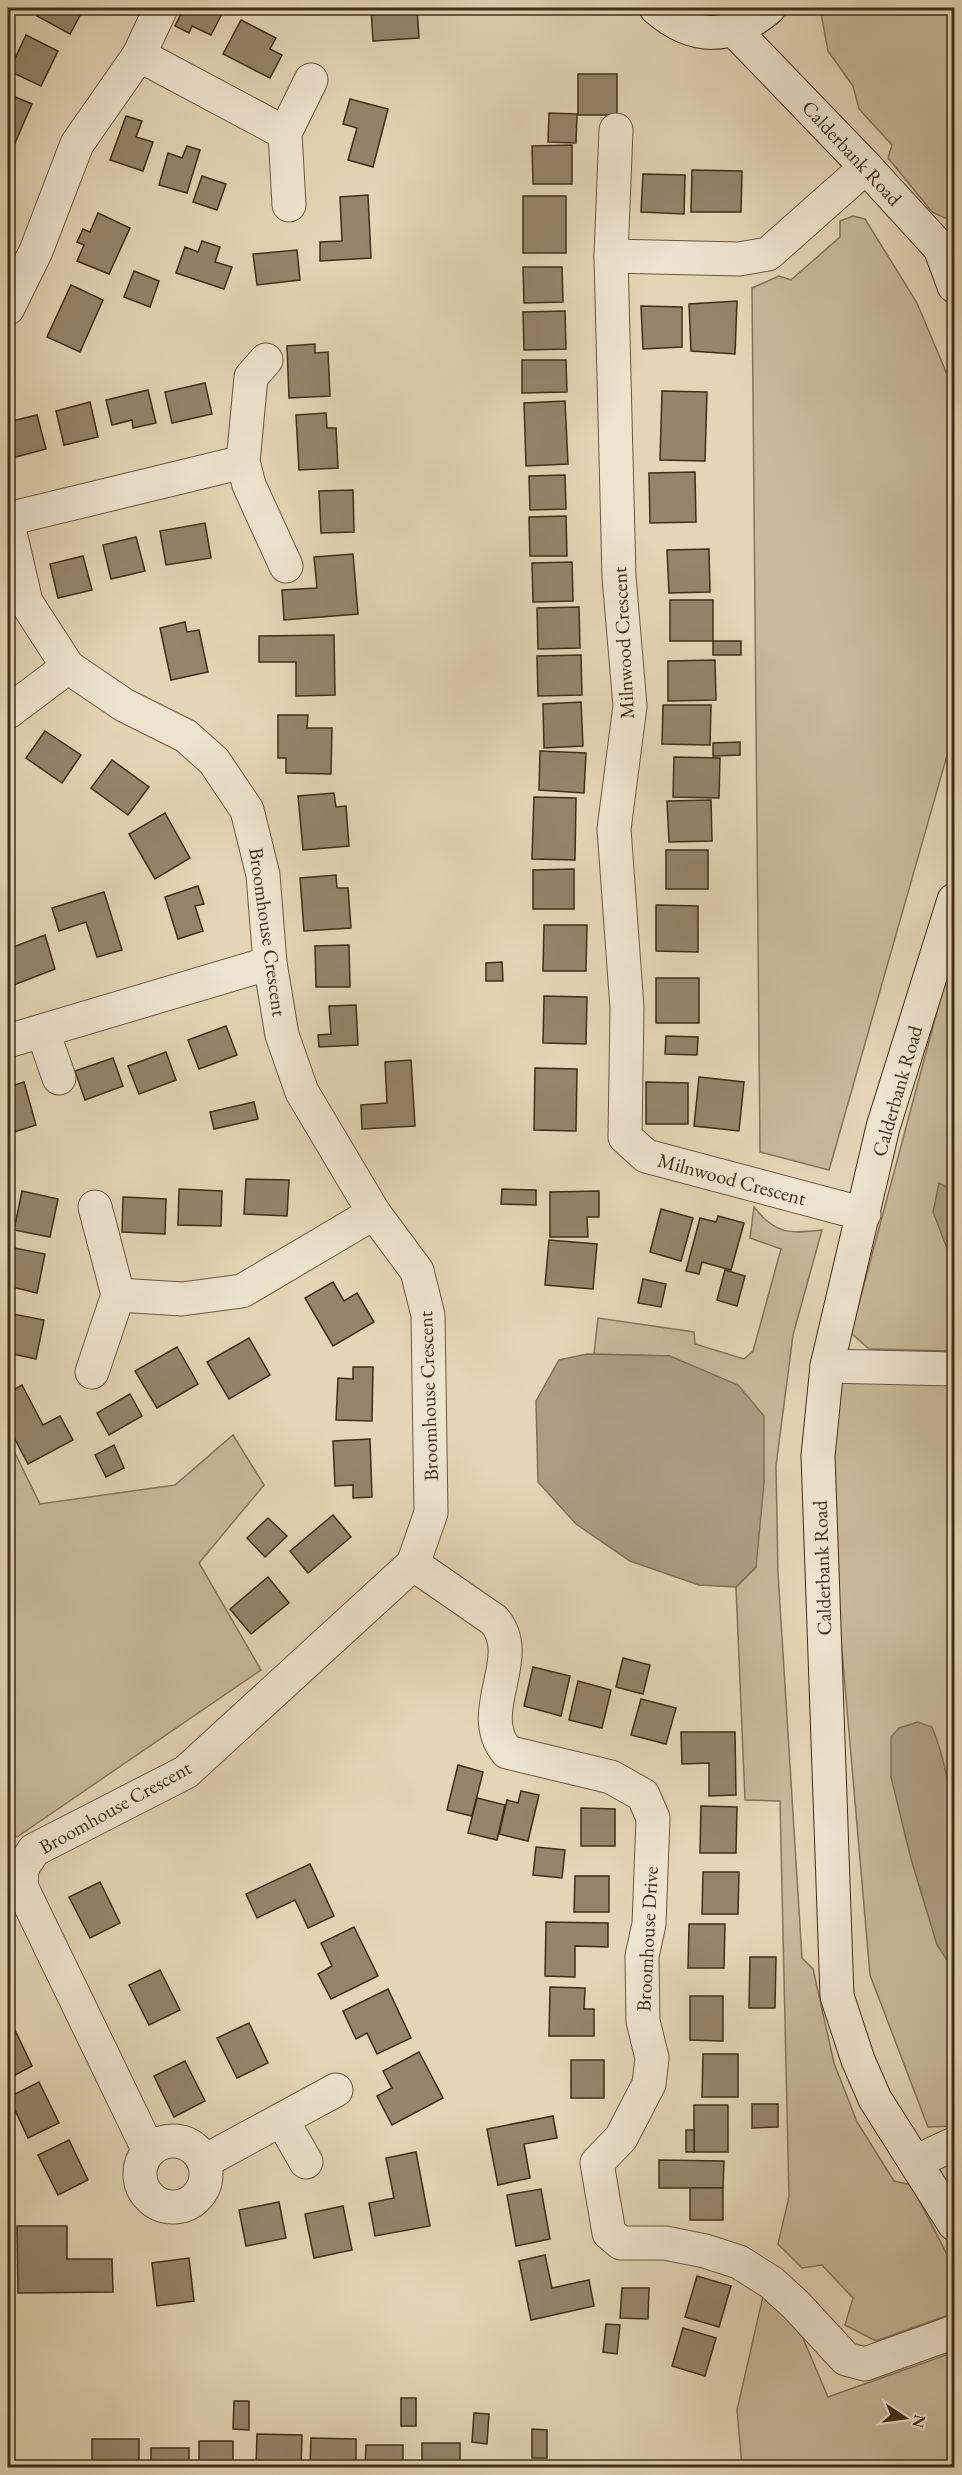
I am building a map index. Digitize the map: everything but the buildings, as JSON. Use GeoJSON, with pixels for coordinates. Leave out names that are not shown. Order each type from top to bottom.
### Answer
{"type":"FeatureCollection","features":[{"type":"Feature","properties":{"kind":"street"},"geometry":{"type":"LineString","coordinates":[[8,308],[36,251],[77,144],[139,55],[161,8]]}},
{"type":"Feature","properties":{"kind":"street"},"geometry":{"type":"LineString","coordinates":[[656,8],[676,23],[703,32],[735,31],[769,8]]}},
{"type":"Feature","properties":{"kind":"street","name":"Calderbank Road"},"geometry":{"type":"LineString","coordinates":[[735,31],[866,167],[947,244],[954,286]]}},
{"type":"Feature","properties":{"kind":"street"},"geometry":{"type":"LineString","coordinates":[[139,55],[285,133]]}},
{"type":"Feature","properties":{"kind":"street"},"geometry":{"type":"LineString","coordinates":[[289,205],[285,133],[310,80]]}},
{"type":"Feature","properties":{"kind":"street","name":"Milnwood Crescent"},"geometry":{"type":"LineString","coordinates":[[616,130],[611,256],[619,577],[630,706],[614,829],[627,1008],[626,1137],[646,1156],[864,1214]]}},
{"type":"Feature","properties":{"kind":"street"},"geometry":{"type":"LineString","coordinates":[[611,256],[740,259],[768,254],[866,167]]}},
{"type":"Feature","properties":{"kind":"street"},"geometry":{"type":"LineString","coordinates":[[266,360],[251,377],[243,462],[249,485],[286,566]]}},
{"type":"Feature","properties":{"kind":"street"},"geometry":{"type":"LineString","coordinates":[[8,519],[243,462]]}},
{"type":"Feature","properties":{"kind":"street","name":"Broomhouse Crescent"},"geometry":{"type":"LineString","coordinates":[[8,524],[26,602],[68,667],[124,705],[186,736],[214,761],[247,810],[256,838],[263,875],[270,963],[282,1035],[302,1092],[374,1213],[417,1271],[428,1315],[431,1514],[413,1564],[186,1772],[34,1850],[22,1868],[21,1886],[149,2151]]}},
{"type":"Feature","properties":{"kind":"street"},"geometry":{"type":"LineString","coordinates":[[8,712],[68,667]]}},
{"type":"Feature","properties":{"kind":"street","name":"Calderbank Road"},"geometry":{"type":"LineString","coordinates":[[954,900],[883,1127],[827,1366],[818,1456],[837,1996],[858,2060],[875,2099],[954,2224]]}},
{"type":"Feature","properties":{"kind":"street"},"geometry":{"type":"LineString","coordinates":[[8,1041],[270,963]]}},
{"type":"Feature","properties":{"kind":"street"},"geometry":{"type":"LineString","coordinates":[[43,1032],[59,1078]]}},
{"type":"Feature","properties":{"kind":"street"},"geometry":{"type":"LineString","coordinates":[[92,1372],[118,1295],[95,1207]]}},
{"type":"Feature","properties":{"kind":"street"},"geometry":{"type":"LineString","coordinates":[[118,1295],[183,1299],[242,1290],[374,1213]]}},
{"type":"Feature","properties":{"kind":"street"},"geometry":{"type":"LineString","coordinates":[[827,1366],[954,1369]]}},
{"type":"Feature","properties":{"kind":"street","name":"Broomhouse Drive"},"geometry":{"type":"LineString","coordinates":[[413,1564],[494,1620],[503,1630],[507,1647],[494,1723],[497,1740],[507,1752],[611,1777],[644,1795],[653,1818],[649,1924],[642,1956],[643,2022],[652,2058],[649,2084],[621,2138],[597,2163],[609,2233],[621,2243],[665,2243],[705,2251],[739,2262],[772,2283],[796,2305],[846,2360],[865,2364],[954,2332]]}},
{"type":"Feature","properties":{"kind":"street"},"geometry":{"type":"LineString","coordinates":[[204,2161],[336,2090]]}},
{"type":"Feature","properties":{"kind":"street"},"geometry":{"type":"LineString","coordinates":[[282,2120],[306,2162]]}},
{"type":"Feature","properties":{"kind":"street"},"geometry":{"type":"LineString","coordinates":[[168,2140],[180,2141],[199,2152],[204,2161],[206,2183],[201,2193],[193,2201],[173,2207],[152,2200],[141,2182],[142,2160],[149,2151],[168,2140]]}},
{"type":"Feature","properties":{"kind":"street"},"geometry":{"type":"LineString","coordinates":[[915,2162],[954,2144]]}},
{"type":"Feature","properties":{"kind":"shaded area"},"geometry":{"type":"Polygon","coordinates":[[[820,8],[954,8],[954,214],[945,218],[932,212],[888,158],[892,145],[859,109],[853,86],[828,51],[820,8]]]}},
{"type":"Feature","properties":{"kind":"shaded area"},"geometry":{"type":"Polygon","coordinates":[[[853,216],[865,219],[917,303],[954,391],[954,731],[829,1170],[760,1152],[752,288],[779,276],[791,280],[840,237],[840,221],[853,216]]]}},
{"type":"Feature","properties":{"kind":"shaded area"},"geometry":{"type":"Polygon","coordinates":[[[954,948],[954,1351],[869,1349],[851,1333],[954,948]]]}},
{"type":"Feature","properties":{"kind":"shaded area"},"geometry":{"type":"Polygon","coordinates":[[[939,1183],[954,1191],[953,1264],[933,1212],[939,1183]]]}},
{"type":"Feature","properties":{"kind":"shaded area"},"geometry":{"type":"Polygon","coordinates":[[[754,1207],[769,1223],[783,1230],[800,1232],[822,1230],[793,1335],[776,1466],[778,1573],[802,1958],[813,1969],[834,2063],[857,2122],[894,2181],[911,2185],[954,2268],[954,2313],[876,2341],[845,2325],[853,2298],[822,2265],[802,2268],[778,2244],[789,2197],[780,1801],[745,1800],[736,1587],[756,1567],[670,1356],[594,1354],[598,1318],[694,1332],[695,1344],[744,1359],[753,1351],[781,1249],[750,1238],[754,1207]]]}},
{"type":"Feature","properties":{"kind":"shaded area"},"geometry":{"type":"Polygon","coordinates":[[[587,1354],[670,1356],[738,1385],[764,1416],[764,1483],[756,1567],[736,1587],[699,1585],[630,1561],[576,1524],[538,1482],[536,1401],[559,1360],[587,1354]]]}},
{"type":"Feature","properties":{"kind":"shaded area"},"geometry":{"type":"Polygon","coordinates":[[[840,1378],[954,1379],[954,2126],[928,2127],[870,1975],[834,1559],[830,1448],[840,1378]]]}},
{"type":"Feature","properties":{"kind":"shaded area"},"geometry":{"type":"Polygon","coordinates":[[[233,1435],[264,1485],[199,1563],[261,1670],[17,1837],[8,1833],[8,1439],[40,1504],[175,1485],[233,1435]]]}},
{"type":"Feature","properties":{"kind":"shaded area"},"geometry":{"type":"Polygon","coordinates":[[[918,1722],[932,1727],[942,1755],[948,1784],[955,1844],[954,1964],[947,1960],[937,1945],[911,1859],[891,1777],[891,1737],[899,1728],[918,1722]]]}},
{"type":"Feature","properties":{"kind":"shaded area"},"geometry":{"type":"Polygon","coordinates":[[[764,2292],[799,2329],[828,2397],[954,2352],[954,2467],[742,2467],[737,2410],[764,2292]]]}}]}
